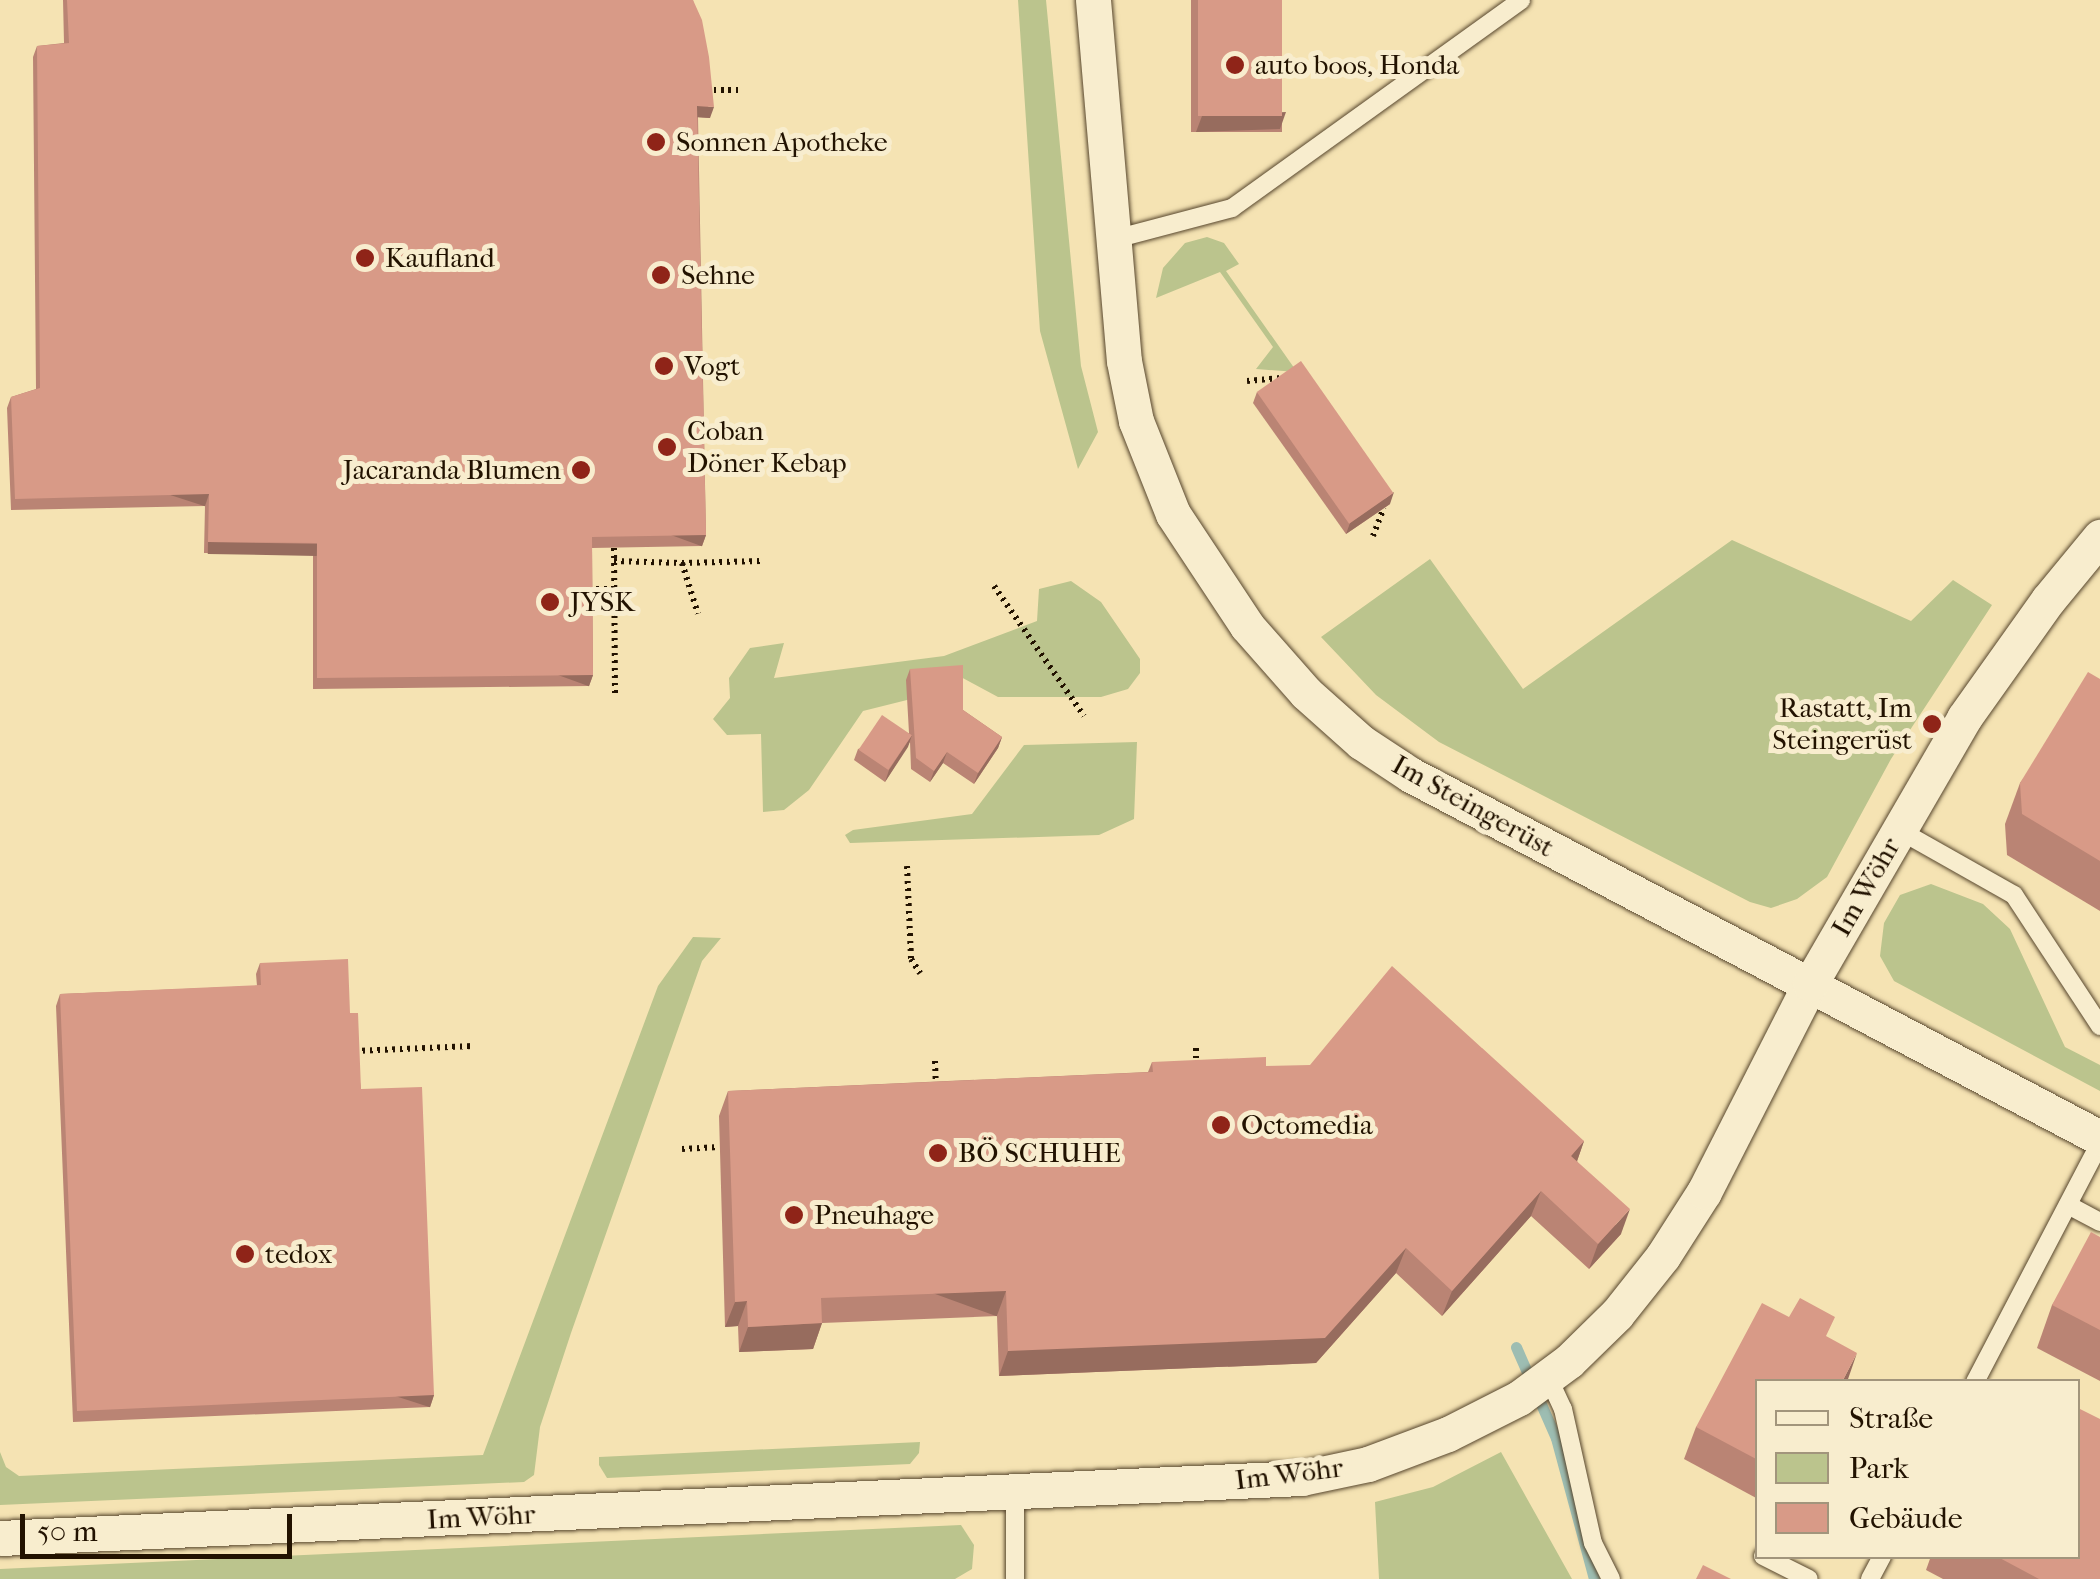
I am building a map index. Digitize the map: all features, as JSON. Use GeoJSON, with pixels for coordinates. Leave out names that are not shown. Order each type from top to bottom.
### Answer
{"type":"FeatureCollection","features":[{"type":"Feature","properties":{"kind":"street","name":"Im Steingerüst"},"geometry":{"type":"LineString","coordinates":[[1093,0],[1127,378],[1136,421],[1155,475],[1190,545],[1218,588],[1306,693],[1362,742],[1411,776],[2100,1141]]}},
{"type":"Feature","properties":{"kind":"street","name":"Im Wöhr"},"geometry":{"type":"LineString","coordinates":[[0,1538],[1302,1478],[1368,1464],[1448,1434],[1519,1398],[1548,1377],[1618,1314],[1663,1256],[1704,1192],[1810,984],[1964,718],[2048,600],[2100,537]]}},
{"type":"Feature","properties":{"kind":"lane"},"geometry":{"type":"LineString","coordinates":[[1116,239],[1232,208],[1521,0]]}},
{"type":"Feature","properties":{"kind":"lane"},"geometry":{"type":"LineString","coordinates":[[1899,830],[2014,895],[2100,1026]]}},
{"type":"Feature","properties":{"kind":"lane"},"geometry":{"type":"LineString","coordinates":[[1977,1379],[2100,1141]]}},
{"type":"Feature","properties":{"kind":"lane"},"geometry":{"type":"LineString","coordinates":[[2068,1205],[2100,1222]]}},
{"type":"Feature","properties":{"kind":"lane"},"geometry":{"type":"LineString","coordinates":[[1548,1377],[1563,1410],[1594,1543],[1611,1579]]}},
{"type":"Feature","properties":{"kind":"lane"},"geometry":{"type":"LineString","coordinates":[[1015,1579],[1016,1492]]}},
{"type":"Feature","properties":{"kind":"lane"},"geometry":{"type":"LineString","coordinates":[[1768,1559],[1809,1579]]}},
{"type":"Feature","properties":{"kind":"path"},"geometry":{"type":"LineString","coordinates":[[706,90],[743,90]]}},
{"type":"Feature","properties":{"kind":"path"},"geometry":{"type":"LineString","coordinates":[[1247,381],[1289,378]]}},
{"type":"Feature","properties":{"kind":"path"},"geometry":{"type":"LineString","coordinates":[[1373,536],[1384,508]]}},
{"type":"Feature","properties":{"kind":"path"},"geometry":{"type":"LineString","coordinates":[[614,548],[615,696]]}},
{"type":"Feature","properties":{"kind":"path"},"geometry":{"type":"LineString","coordinates":[[614,561],[761,562]]}},
{"type":"Feature","properties":{"kind":"path"},"geometry":{"type":"LineString","coordinates":[[682,563],[698,614]]}},
{"type":"Feature","properties":{"kind":"path"},"geometry":{"type":"LineString","coordinates":[[994,586],[1084,716]]}},
{"type":"Feature","properties":{"kind":"path"},"geometry":{"type":"LineString","coordinates":[[589,589],[614,589]]}},
{"type":"Feature","properties":{"kind":"path"},"geometry":{"type":"LineString","coordinates":[[908,866],[911,959],[920,973]]}},
{"type":"Feature","properties":{"kind":"path"},"geometry":{"type":"LineString","coordinates":[[355,1051],[474,1046]]}},
{"type":"Feature","properties":{"kind":"path"},"geometry":{"type":"LineString","coordinates":[[1196,1048],[1196,1086]]}},
{"type":"Feature","properties":{"kind":"path"},"geometry":{"type":"LineString","coordinates":[[934,1061],[936,1107]]}},
{"type":"Feature","properties":{"kind":"path"},"geometry":{"type":"LineString","coordinates":[[682,1149],[719,1147]]}},
{"type":"Feature","properties":{"kind":"green space"},"geometry":{"type":"Polygon","coordinates":[[[1018,0],[1046,0],[1081,366],[1098,432],[1078,469],[1040,331],[1018,0]]]}},
{"type":"Feature","properties":{"kind":"green space"},"geometry":{"type":"Polygon","coordinates":[[[1207,237],[1224,243],[1239,264],[1226,271],[1297,372],[1256,369],[1273,347],[1220,272],[1156,298],[1163,268],[1185,243],[1207,237]]]}},
{"type":"Feature","properties":{"kind":"green space"},"geometry":{"type":"Polygon","coordinates":[[[1732,540],[1911,621],[1953,580],[1992,605],[1891,759],[1827,877],[1797,899],[1771,908],[1750,902],[1439,742],[1376,695],[1321,637],[1430,559],[1523,689],[1732,540]]]}},
{"type":"Feature","properties":{"kind":"green space"},"geometry":{"type":"Polygon","coordinates":[[[1071,581],[1101,602],[1140,659],[1140,673],[1128,689],[1101,697],[998,697],[959,676],[907,700],[863,711],[809,790],[784,810],[763,812],[761,734],[727,735],[713,719],[730,698],[729,678],[750,648],[784,643],[774,678],[944,656],[1037,621],[1039,589],[1071,581]]]}},
{"type":"Feature","properties":{"kind":"green space"},"geometry":{"type":"Polygon","coordinates":[[[1137,742],[1134,819],[1099,835],[850,843],[845,835],[853,830],[972,814],[1024,745],[1137,742]]]}},
{"type":"Feature","properties":{"kind":"green space"},"geometry":{"type":"Polygon","coordinates":[[[1931,884],[1983,904],[2010,929],[2065,1047],[2100,1065],[2100,1091],[1894,981],[1880,956],[1884,923],[1900,895],[1931,884]]]}},
{"type":"Feature","properties":{"kind":"green space"},"geometry":{"type":"Polygon","coordinates":[[[693,937],[721,938],[702,961],[571,1333],[540,1427],[534,1475],[524,1482],[0,1505],[0,1452],[6,1467],[19,1476],[483,1455],[658,986],[693,937]]]}},
{"type":"Feature","properties":{"kind":"green space"},"geometry":{"type":"Polygon","coordinates":[[[920,1442],[919,1453],[910,1464],[607,1478],[599,1465],[599,1457],[920,1442]]]}},
{"type":"Feature","properties":{"kind":"green space"},"geometry":{"type":"Polygon","coordinates":[[[1501,1452],[1572,1579],[1379,1579],[1375,1502],[1433,1487],[1501,1452]]]}},
{"type":"Feature","properties":{"kind":"green space"},"geometry":{"type":"Polygon","coordinates":[[[961,1525],[974,1545],[972,1569],[955,1579],[0,1579],[0,1569],[961,1525]]]}},
{"type":"Feature","properties":{"kind":"building","name":"Kaufland"},"geometry":{"type":"Polygon","coordinates":[[[67,0],[693,0],[702,20],[714,107],[697,106],[706,535],[592,537],[593,675],[317,678],[317,543],[208,542],[209,494],[15,499],[11,397],[40,388],[37,46],[69,43],[67,0]]]}},
{"type":"Feature","properties":{"kind":"building","name":"auto boos, Honda"},"geometry":{"type":"Polygon","coordinates":[[[1198,0],[1282,0],[1282,116],[1198,116],[1198,0]]]}},
{"type":"Feature","properties":{"kind":"building"},"geometry":{"type":"Polygon","coordinates":[[[1301,361],[1393,493],[1349,524],[1257,392],[1301,361]]]}},
{"type":"Feature","properties":{"kind":"building"},"geometry":{"type":"Polygon","coordinates":[[[963,665],[963,710],[1002,737],[978,773],[947,752],[934,771],[916,758],[910,669],[963,665]]]}},
{"type":"Feature","properties":{"kind":"building"},"geometry":{"type":"Polygon","coordinates":[[[2088,672],[2100,679],[2100,861],[2022,814],[2020,783],[2088,672]]]}},
{"type":"Feature","properties":{"kind":"building"},"geometry":{"type":"Polygon","coordinates":[[[882,715],[912,735],[888,770],[859,750],[882,715]]]}},
{"type":"Feature","properties":{"kind":"building","name":"tedox"},"geometry":{"type":"Polygon","coordinates":[[[348,959],[350,1013],[358,1013],[361,1089],[422,1087],[434,1395],[77,1411],[60,994],[261,985],[260,963],[348,959]]]}},
{"type":"Feature","properties":{"kind":"building"},"geometry":{"type":"Polygon","coordinates":[[[1392,966],[1584,1141],[1571,1156],[1630,1209],[1598,1244],[1541,1191],[1452,1291],[1406,1248],[1325,1338],[1008,1351],[1006,1291],[821,1298],[822,1323],[748,1327],[747,1301],[735,1302],[728,1091],[1153,1072],[1152,1062],[1266,1057],[1266,1066],[1310,1065],[1392,966]]]}},
{"type":"Feature","properties":{"kind":"building"},"geometry":{"type":"Polygon","coordinates":[[[2091,1232],[2100,1237],[2100,1330],[2052,1305],[2091,1232]]]}},
{"type":"Feature","properties":{"kind":"building"},"geometry":{"type":"Polygon","coordinates":[[[1800,1298],[1835,1317],[1826,1336],[1857,1353],[1844,1379],[1755,1379],[1755,1458],[1696,1427],[1762,1303],[1789,1317],[1800,1298]]]}},
{"type":"Feature","properties":{"kind":"building"},"geometry":{"type":"Polygon","coordinates":[[[2080,1409],[2100,1419],[2100,1579],[2039,1579],[2002,1559],[2080,1559],[2080,1409]]]}},
{"type":"Feature","properties":{"kind":"building"},"geometry":{"type":"Polygon","coordinates":[[[1703,1565],[1731,1579],[1696,1579],[1703,1565]]]}},
{"type":"Feature","properties":{"kind":"waterway"},"geometry":{"type":"LineString","coordinates":[[1516,1347],[1556,1438],[1594,1579]]}},
{"type":"Feature","properties":{"kind":"place","name":"auto boos, Honda"},"geometry":{"type":"Point","coordinates":[1235,65]}},
{"type":"Feature","properties":{"kind":"place","name":"Sonnen Apotheke"},"geometry":{"type":"Point","coordinates":[656,142]}},
{"type":"Feature","properties":{"kind":"place","name":"Kaufland"},"geometry":{"type":"Point","coordinates":[365,258]}},
{"type":"Feature","properties":{"kind":"place","name":"Sehne"},"geometry":{"type":"Point","coordinates":[661,275]}},
{"type":"Feature","properties":{"kind":"place","name":"Vogt"},"geometry":{"type":"Point","coordinates":[664,366]}},
{"type":"Feature","properties":{"kind":"place","name":"Coban Döner Kebap"},"geometry":{"type":"Point","coordinates":[667,447]}},
{"type":"Feature","properties":{"kind":"place","name":"Jacaranda Blumen"},"geometry":{"type":"Point","coordinates":[581,470]}},
{"type":"Feature","properties":{"kind":"place","name":"JYSK"},"geometry":{"type":"Point","coordinates":[550,602]}},
{"type":"Feature","properties":{"kind":"place","name":"Rastatt, Im Steingerüst"},"geometry":{"type":"Point","coordinates":[1932,724]}},
{"type":"Feature","properties":{"kind":"place","name":"Octomedia"},"geometry":{"type":"Point","coordinates":[1221,1125]}},
{"type":"Feature","properties":{"kind":"place","name":"BÖ SCHUHE"},"geometry":{"type":"Point","coordinates":[938,1153]}},
{"type":"Feature","properties":{"kind":"place","name":"Pneuhage"},"geometry":{"type":"Point","coordinates":[794,1215]}},
{"type":"Feature","properties":{"kind":"place","name":"tedox"},"geometry":{"type":"Point","coordinates":[245,1254]}}]}
